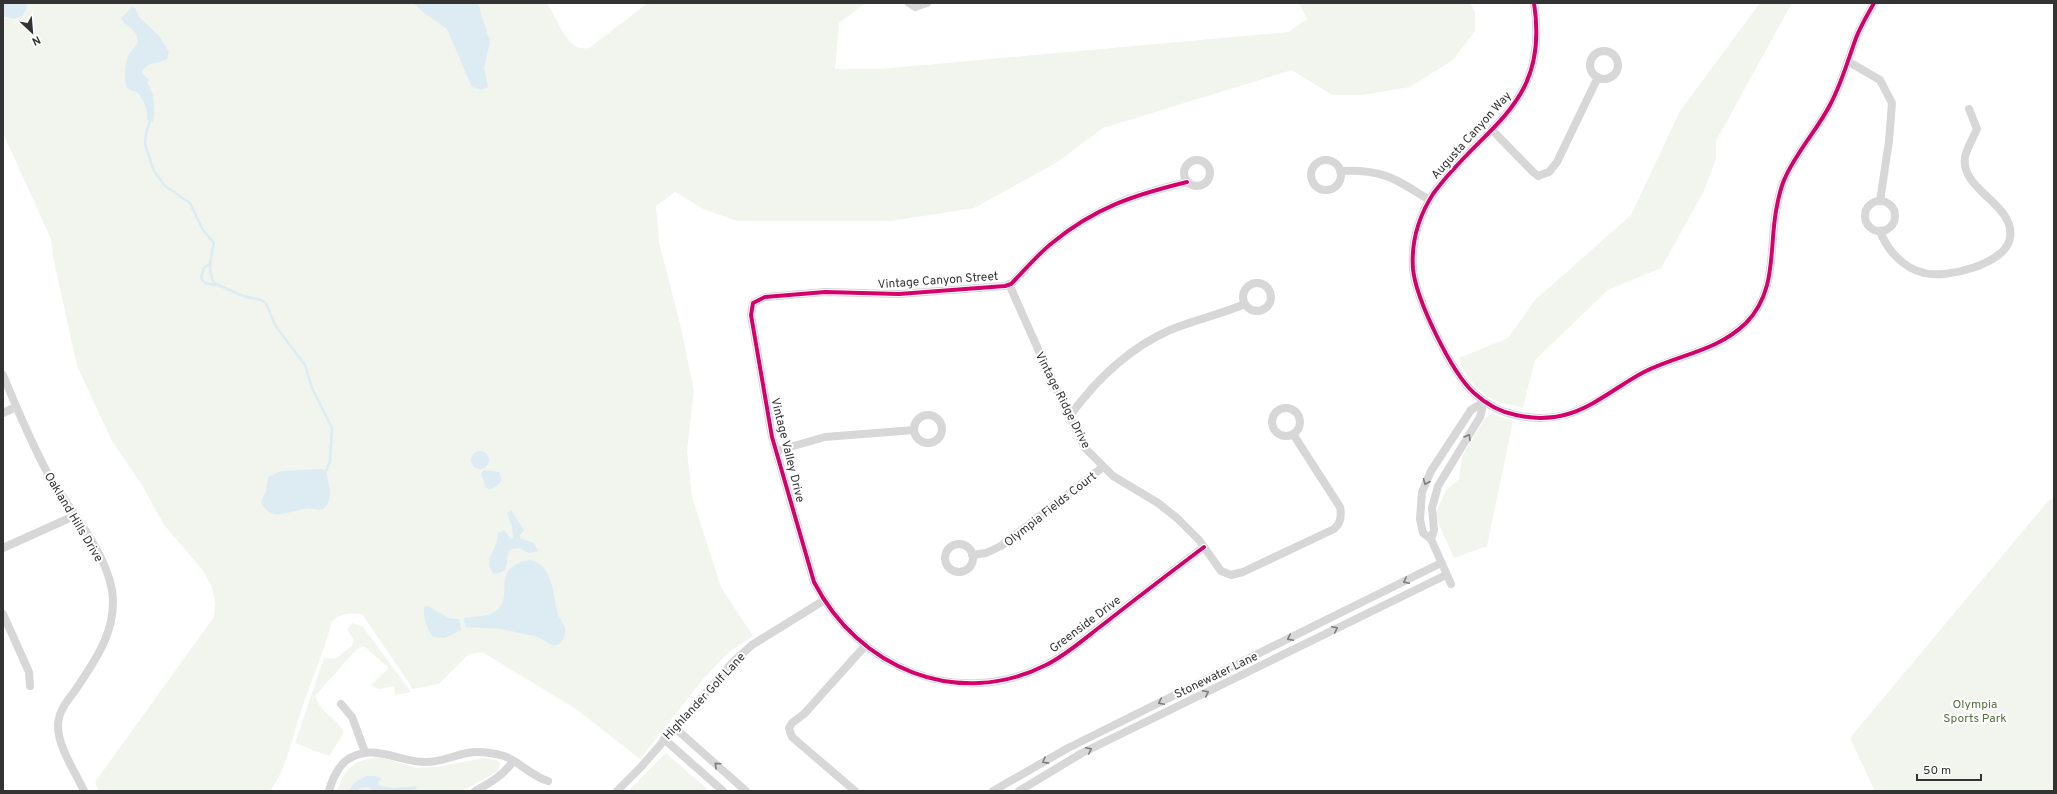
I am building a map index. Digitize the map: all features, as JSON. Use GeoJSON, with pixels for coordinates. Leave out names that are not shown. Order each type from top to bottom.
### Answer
{"type":"FeatureCollection","features":[{"type":"Feature","properties":{"kind":"street"},"geometry":{"type":"LineString","coordinates":[[909,3],[915,7],[927,3]]}},
{"type":"Feature","properties":{"kind":"street","name":"Augusta Canyon Way"},"geometry":{"type":"LineString","coordinates":[[1534,3],[1537,22],[1537,40],[1531,70],[1516,101],[1492,130],[1440,184],[1429,200],[1420,219],[1414,240],[1413,260],[1415,282],[1422,304],[1454,369],[1468,387],[1484,402],[1501,411],[1526,417],[1547,418],[1569,414],[1588,405],[1653,368],[1716,344],[1742,326],[1757,308],[1768,283],[1772,267],[1775,219],[1782,186],[1792,164],[1829,108],[1849,62],[1856,37],[1874,3]]}},
{"type":"Feature","properties":{"kind":"street"},"geometry":{"type":"LineString","coordinates":[[1849,62],[1880,80],[1892,103],[1889,141],[1880,201]]}},
{"type":"Feature","properties":{"kind":"street"},"geometry":{"type":"LineString","coordinates":[[1492,130],[1538,176],[1549,172],[1557,162],[1598,77]]}},
{"type":"Feature","properties":{"kind":"street"},"geometry":{"type":"LineString","coordinates":[[1880,231],[1885,243],[1892,253],[1914,270],[1925,274],[1954,273],[1967,270],[1992,259],[2008,247],[2011,237],[2010,230],[2003,215],[1988,196],[1974,184],[1966,172],[1965,157],[1977,129],[1969,109]]}},
{"type":"Feature","properties":{"kind":"street"},"geometry":{"type":"LineString","coordinates":[[1340,171],[1363,170],[1384,174],[1402,183],[1429,200]]}},
{"type":"Feature","properties":{"kind":"street","name":"Vintage Canyon Street"},"geometry":{"type":"LineString","coordinates":[[756,301],[765,297],[825,292],[898,294],[1009,284],[1052,243],[1075,225],[1096,212],[1132,196],[1187,182]]}},
{"type":"Feature","properties":{"kind":"street"},"geometry":{"type":"LineString","coordinates":[[1880,201],[1885,202],[1892,207],[1895,216],[1892,225],[1880,231],[1875,230],[1868,225],[1865,216],[1868,207],[1871,204],[1880,201]]}},
{"type":"Feature","properties":{"kind":"street","name":"Vintage Ridge Drive"},"geometry":{"type":"LineString","coordinates":[[1009,284],[1069,417],[1085,448],[1103,468],[1125,484],[1158,503],[1187,527],[1204,547],[1221,571],[1230,575],[1247,571],[1334,529],[1338,525],[1341,516],[1337,501],[1293,434]]}},
{"type":"Feature","properties":{"kind":"street","name":"Vintage Valley Drive"},"geometry":{"type":"LineString","coordinates":[[756,301],[751,309],[751,315],[765,404],[776,451],[806,559],[814,582],[823,601]]}},
{"type":"Feature","properties":{"kind":"street"},"geometry":{"type":"LineString","coordinates":[[1069,417],[1107,372],[1138,349],[1169,331],[1245,304]]}},
{"type":"Feature","properties":{"kind":"street","name":"Oakland Hills Drive"},"geometry":{"type":"LineString","coordinates":[[3,375],[16,407],[48,473],[104,566],[112,590],[113,608],[104,646],[67,701],[61,712],[58,723],[63,746],[84,791]]}},
{"type":"Feature","properties":{"kind":"street"},"geometry":{"type":"LineString","coordinates":[[1431,539],[1434,530],[1432,508],[1436,490],[1443,476],[1480,417],[1484,402]]}},
{"type":"Feature","properties":{"kind":"street"},"geometry":{"type":"LineString","coordinates":[[1451,584],[1431,539],[1424,533],[1420,519],[1422,492],[1426,480],[1471,410],[1484,402]]}},
{"type":"Feature","properties":{"kind":"street"},"geometry":{"type":"LineString","coordinates":[[3,413],[16,407]]}},
{"type":"Feature","properties":{"kind":"street"},"geometry":{"type":"LineString","coordinates":[[776,451],[825,437],[914,430]]}},
{"type":"Feature","properties":{"kind":"street","name":"Olympia Fields Court"},"geometry":{"type":"LineString","coordinates":[[972,555],[986,552],[1001,546],[1103,468]]}},
{"type":"Feature","properties":{"kind":"street"},"geometry":{"type":"LineString","coordinates":[[3,548],[74,516]]}},
{"type":"Feature","properties":{"kind":"street","name":"Greenside Drive"},"geometry":{"type":"LineString","coordinates":[[823,601],[839,622],[864,646],[888,662],[911,672],[930,678],[968,683],[1010,678],[1033,671],[1060,657],[1204,547]]}},
{"type":"Feature","properties":{"kind":"street","name":"Stonewater Lane"},"geometry":{"type":"LineString","coordinates":[[993,791],[1068,748],[1441,563]]}},
{"type":"Feature","properties":{"kind":"street","name":"Stonewater Lane"},"geometry":{"type":"LineString","coordinates":[[1019,791],[1082,754],[1446,575]]}},
{"type":"Feature","properties":{"kind":"street","name":"Highlander Golf Lane"},"geometry":{"type":"LineString","coordinates":[[617,791],[640,768],[734,660],[758,641],[823,601]]}},
{"type":"Feature","properties":{"kind":"street"},"geometry":{"type":"LineString","coordinates":[[3,614],[29,672],[30,686]]}},
{"type":"Feature","properties":{"kind":"street"},"geometry":{"type":"LineString","coordinates":[[855,791],[792,737],[789,728],[792,723],[804,714],[864,646]]}},
{"type":"Feature","properties":{"kind":"street"},"geometry":{"type":"LineString","coordinates":[[341,704],[352,717],[366,752]]}},
{"type":"Feature","properties":{"kind":"street"},"geometry":{"type":"LineString","coordinates":[[675,728],[746,791]]}},
{"type":"Feature","properties":{"kind":"street"},"geometry":{"type":"LineString","coordinates":[[664,740],[723,791]]}},
{"type":"Feature","properties":{"kind":"street"},"geometry":{"type":"LineString","coordinates":[[329,791],[332,781],[344,763],[351,757],[366,752],[373,752],[423,762],[441,761],[468,753],[493,754],[514,761],[534,776],[548,781]]}},
{"type":"Feature","properties":{"kind":"street"},"geometry":{"type":"LineString","coordinates":[[475,791],[507,771],[514,761]]}},
{"type":"Feature","properties":{"kind":"green space"},"geometry":{"type":"Polygon","coordinates":[[[3,3],[546,3],[551,9],[568,40],[581,48],[589,48],[648,3],[866,3],[839,23],[835,69],[880,69],[1288,32],[1307,19],[1299,3],[1470,3],[1475,11],[1475,31],[1453,60],[1410,87],[1362,95],[1332,95],[1292,70],[1103,128],[1056,163],[974,208],[892,221],[737,221],[703,209],[675,192],[656,206],[659,242],[681,328],[694,390],[687,451],[692,497],[721,587],[753,636],[729,652],[704,678],[640,759],[576,709],[482,652],[469,654],[439,684],[413,689],[362,614],[350,614],[339,616],[332,621],[285,763],[270,791],[99,791],[95,782],[214,617],[215,603],[212,587],[202,569],[164,525],[142,485],[112,441],[77,366],[53,257],[51,239],[3,133],[3,3]]]}},
{"type":"Feature","properties":{"kind":"green space"},"geometry":{"type":"Polygon","coordinates":[[[1760,3],[1792,3],[1716,141],[1716,159],[1703,193],[1661,268],[1608,290],[1535,360],[1523,408],[1498,401],[1483,393],[1472,383],[1464,371],[1459,358],[1508,338],[1535,300],[1631,215],[1680,111],[1760,3]]]}},
{"type":"Feature","properties":{"kind":"green space"},"geometry":{"type":"Polygon","coordinates":[[[1492,414],[1513,421],[1487,546],[1454,558],[1435,515],[1446,490],[1459,479],[1462,457],[1485,418],[1492,414]]]}},
{"type":"Feature","properties":{"kind":"green space","name":"Olympia Sports Park"},"geometry":{"type":"Polygon","coordinates":[[[2054,498],[2054,791],[1875,791],[1850,738],[2048,501],[2054,498]]]}},
{"type":"Feature","properties":{"kind":"green space"},"geometry":{"type":"Polygon","coordinates":[[[352,623],[363,627],[411,692],[395,695],[394,686],[379,689],[371,685],[389,668],[364,646],[356,650],[315,696],[321,707],[337,723],[344,733],[329,756],[295,743],[324,658],[335,659],[352,646],[354,640],[347,630],[352,623]]]}},
{"type":"Feature","properties":{"kind":"green space"},"geometry":{"type":"Polygon","coordinates":[[[666,753],[709,791],[628,791],[666,753]]]}},
{"type":"Feature","properties":{"kind":"green space"},"geometry":{"type":"Polygon","coordinates":[[[380,757],[417,768],[436,767],[485,758],[496,760],[500,763],[498,771],[462,791],[337,791],[348,770],[357,762],[380,757]]]}},
{"type":"Feature","properties":{"kind":"shaded area"},"geometry":{"type":"Polygon","coordinates":[[[3,3],[27,3],[24,12],[20,17],[12,18],[3,16],[3,3]]]}},
{"type":"Feature","properties":{"kind":"shaded area"},"geometry":{"type":"Polygon","coordinates":[[[413,3],[478,3],[490,42],[484,68],[488,87],[481,90],[472,87],[447,29],[413,3]]]}},
{"type":"Feature","properties":{"kind":"shaded area"},"geometry":{"type":"Polygon","coordinates":[[[132,7],[135,8],[139,17],[159,36],[169,52],[167,59],[149,65],[143,69],[142,73],[149,80],[147,83],[152,91],[154,107],[153,122],[147,120],[147,112],[142,98],[137,92],[126,87],[126,64],[129,53],[137,44],[138,38],[121,19],[132,7]]]}},
{"type":"Feature","properties":{"kind":"shaded area"},"geometry":{"type":"Polygon","coordinates":[[[480,451],[486,454],[489,460],[486,466],[480,469],[474,466],[471,460],[474,454],[480,451]]]}},
{"type":"Feature","properties":{"kind":"shaded area"},"geometry":{"type":"Polygon","coordinates":[[[321,469],[326,471],[329,483],[330,497],[325,508],[320,510],[308,509],[275,514],[265,508],[261,502],[266,491],[268,477],[281,471],[321,469]]]}},
{"type":"Feature","properties":{"kind":"shaded area"},"geometry":{"type":"Polygon","coordinates":[[[484,470],[499,472],[502,480],[491,489],[486,488],[481,474],[484,470]]]}},
{"type":"Feature","properties":{"kind":"shaded area"},"geometry":{"type":"Polygon","coordinates":[[[511,510],[524,530],[520,535],[520,538],[534,543],[538,551],[529,553],[518,548],[509,550],[506,568],[500,573],[494,574],[490,569],[489,564],[498,539],[498,533],[504,530],[511,539],[513,538],[512,527],[507,513],[511,510]]]}},
{"type":"Feature","properties":{"kind":"shaded area"},"geometry":{"type":"Polygon","coordinates":[[[529,560],[537,562],[543,567],[550,580],[558,615],[565,628],[565,635],[560,643],[554,646],[538,637],[501,629],[465,627],[464,618],[487,615],[494,612],[501,606],[504,600],[505,577],[509,570],[516,564],[529,560]]]}},
{"type":"Feature","properties":{"kind":"shaded area"},"geometry":{"type":"Polygon","coordinates":[[[425,606],[430,607],[449,618],[459,619],[461,630],[445,638],[433,637],[426,622],[424,613],[425,606]]]}},
{"type":"Feature","properties":{"kind":"shaded area"},"geometry":{"type":"Polygon","coordinates":[[[367,776],[375,776],[382,779],[378,782],[380,786],[393,788],[417,786],[415,791],[373,791],[368,787],[360,788],[358,791],[350,791],[354,783],[367,776]]]}},
{"type":"Feature","properties":{"kind":"waterway"},"geometry":{"type":"LineString","coordinates":[[150,121],[146,133],[145,144],[154,171],[165,186],[190,203],[203,230],[214,243],[210,268],[214,283],[243,296],[261,300],[266,303],[275,325],[305,365],[312,388],[332,428],[330,461],[326,471]]}},
{"type":"Feature","properties":{"kind":"waterway"},"geometry":{"type":"LineString","coordinates":[[209,264],[204,268],[201,278],[205,283],[215,285]]}},
{"type":"Feature","properties":{"kind":"cycle path"},"geometry":{"type":"LineString","coordinates":[[1534,3],[1536,38],[1532,66],[1523,90],[1509,111],[1453,170],[1428,202],[1417,230],[1413,249],[1413,269],[1421,298],[1436,334],[1455,369],[1465,383],[1479,397],[1499,410],[1510,414],[1535,418],[1562,416],[1588,406],[1644,372],[1710,347],[1734,333],[1746,323],[1756,311],[1763,298],[1770,270],[1776,211],[1783,182],[1795,159],[1826,113],[1842,79],[1858,33],[1874,3]]}},
{"type":"Feature","properties":{"kind":"cycle path"},"geometry":{"type":"LineString","coordinates":[[1187,182],[1150,192],[1116,204],[1084,220],[1052,243],[1011,284],[1005,286],[899,294],[825,292],[765,297],[753,303],[751,315],[772,437],[814,582],[833,612],[856,638],[883,658],[913,673],[945,681],[978,683],[1012,678],[1046,665],[1062,656],[1204,547]]}}]}
